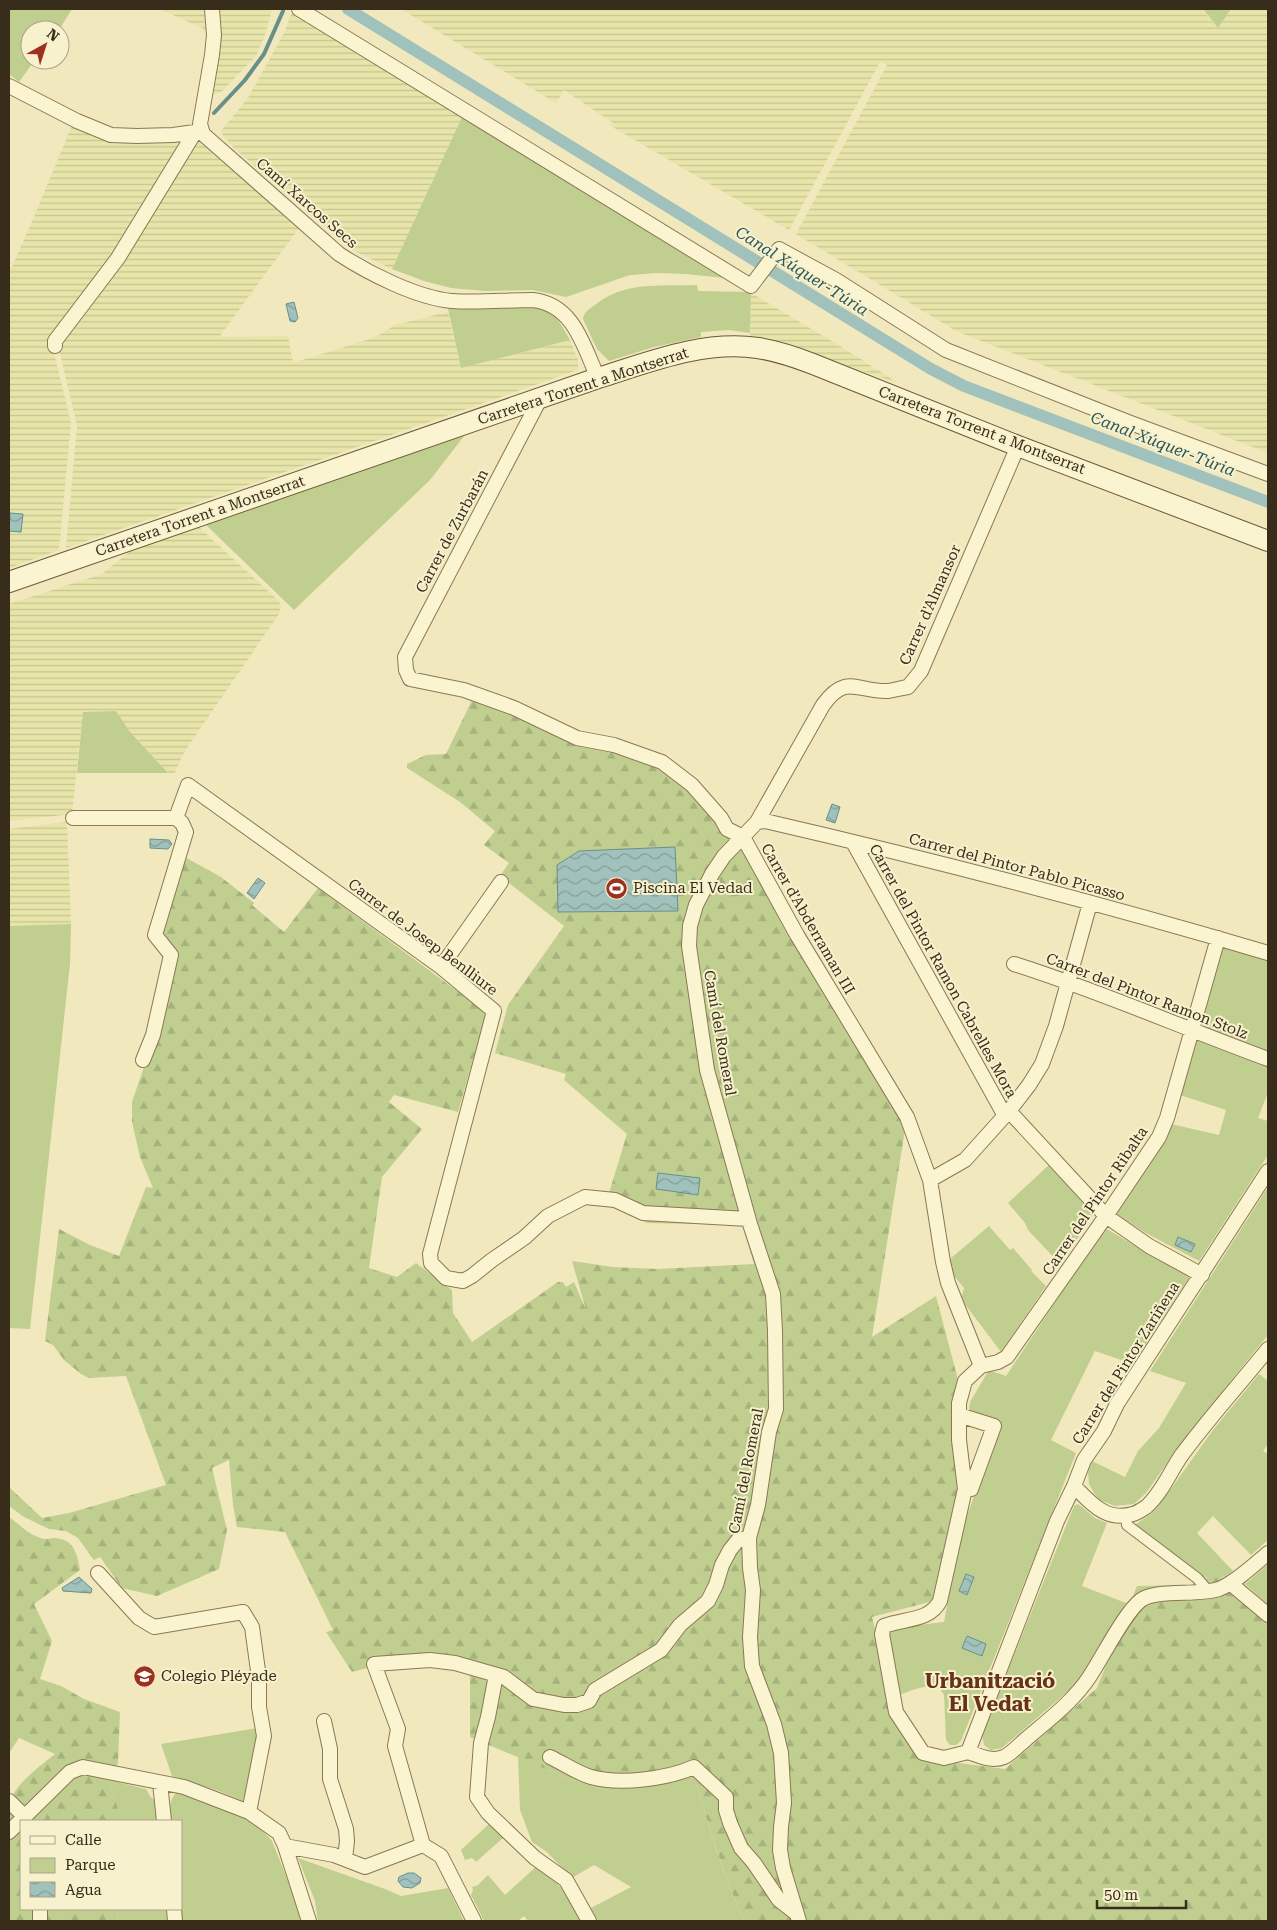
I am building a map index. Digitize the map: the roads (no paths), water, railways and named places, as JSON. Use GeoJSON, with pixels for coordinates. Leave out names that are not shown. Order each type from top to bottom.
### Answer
{"type":"FeatureCollection","features":[{"type":"Feature","properties":{"kind":"main road","name":"Carretera Torrent a Montserrat"},"geometry":{"type":"LineString","coordinates":[[9,582],[598,378],[688,351],[727,346],[758,348],[784,354],[813,364],[1018,446],[1268,541]]}},
{"type":"Feature","properties":{"kind":"street"},"geometry":{"type":"LineString","coordinates":[[55,346],[55,341],[118,258],[198,130],[214,35],[212,9]]}},
{"type":"Feature","properties":{"kind":"street"},"geometry":{"type":"LineString","coordinates":[[299,9],[751,286],[779,249],[836,280],[946,350],[1119,419],[1268,474]]}},
{"type":"Feature","properties":{"kind":"street"},"geometry":{"type":"LineString","coordinates":[[9,86],[111,135],[137,136],[198,130]]}},
{"type":"Feature","properties":{"kind":"street","name":"Camí Xarcos Secs"},"geometry":{"type":"LineString","coordinates":[[198,130],[339,254],[382,278],[427,295],[450,301],[533,300],[546,301],[556,307],[572,323],[598,378]]}},
{"type":"Feature","properties":{"kind":"street","name":"Carrer de Zurbarán"},"geometry":{"type":"LineString","coordinates":[[410,679],[406,670],[405,657],[540,399]]}},
{"type":"Feature","properties":{"kind":"street","name":"Carrer d'Almansor"},"geometry":{"type":"LineString","coordinates":[[743,837],[757,822],[823,705],[832,694],[850,686],[887,691],[908,687],[921,671],[1018,446]]}},
{"type":"Feature","properties":{"kind":"street","name":"Carrer d'Abderraman III"},"geometry":{"type":"LineString","coordinates":[[410,679],[464,690],[514,708],[578,738],[614,745],[662,762],[692,785],[721,818],[727,829],[743,837],[796,934],[907,1117],[930,1180],[948,1283],[981,1366]]}},
{"type":"Feature","properties":{"kind":"street","name":"Carrer de Josep Benlliure"},"geometry":{"type":"LineString","coordinates":[[176,818],[188,785],[441,968],[494,1011],[430,1254],[431,1263],[446,1278],[463,1281],[472,1276],[524,1238],[548,1216],[586,1197],[615,1200],[643,1213],[748,1219]]}},
{"type":"Feature","properties":{"kind":"street"},"geometry":{"type":"LineString","coordinates":[[73,818],[176,818],[182,823],[186,832],[155,935],[171,955],[153,1035],[143,1060]]}},
{"type":"Feature","properties":{"kind":"street","name":"Carrer del Pintor Pablo Picasso"},"geometry":{"type":"LineString","coordinates":[[757,822],[765,821],[853,842],[1090,902],[1268,953]]}},
{"type":"Feature","properties":{"kind":"street","name":"Camí del Romeral"},"geometry":{"type":"LineString","coordinates":[[743,837],[724,856],[696,905],[690,926],[689,946],[707,1070],[748,1219],[773,1294],[776,1409],[769,1432],[758,1505],[749,1538],[753,1590],[750,1637],[752,1666],[774,1724],[781,1753],[784,1803],[780,1850],[783,1868],[798,1918]]}},
{"type":"Feature","properties":{"kind":"street","name":"Carrer del Pintor Ramon Cabrelles Mora"},"geometry":{"type":"LineString","coordinates":[[853,842],[1007,1113],[1106,1216],[1149,1246],[1202,1275]]}},
{"type":"Feature","properties":{"kind":"street"},"geometry":{"type":"LineString","coordinates":[[441,968],[501,882]]}},
{"type":"Feature","properties":{"kind":"street"},"geometry":{"type":"LineString","coordinates":[[930,1180],[965,1160],[1007,1113],[1029,1085],[1042,1064],[1056,1026],[1090,902]]}},
{"type":"Feature","properties":{"kind":"street","name":"Carrer del Pintor Ribalta"},"geometry":{"type":"LineString","coordinates":[[981,1366],[998,1362],[1007,1357],[1159,1137],[1167,1118],[1218,938]]}},
{"type":"Feature","properties":{"kind":"street","name":"Carrer del Pintor Ramon Stolz"},"geometry":{"type":"LineString","coordinates":[[1014,964],[1069,981],[1268,1060]]}},
{"type":"Feature","properties":{"kind":"street","name":"Carrer del Pintor Zariñena"},"geometry":{"type":"LineString","coordinates":[[968,1752],[1057,1521],[1084,1460],[1104,1431],[1117,1404],[1268,1171]]}},
{"type":"Feature","properties":{"kind":"street"},"geometry":{"type":"LineString","coordinates":[[1074,1486],[1098,1510],[1110,1514],[1133,1514],[1146,1507],[1182,1456],[1268,1349]]}},
{"type":"Feature","properties":{"kind":"street"},"geometry":{"type":"LineString","coordinates":[[981,1366],[965,1381],[959,1403],[959,1440],[965,1489],[942,1593],[935,1610],[926,1615],[884,1626],[882,1634],[896,1712],[923,1753],[944,1758],[968,1752],[991,1760],[1005,1757],[1078,1692],[1089,1678],[1129,1614],[1141,1600],[1160,1595],[1199,1594],[1221,1588],[1268,1553]]}},
{"type":"Feature","properties":{"kind":"street"},"geometry":{"type":"LineString","coordinates":[[959,1415],[994,1426],[971,1489],[965,1489]]}},
{"type":"Feature","properties":{"kind":"street"},"geometry":{"type":"LineString","coordinates":[[1126,1515],[1127,1524],[1197,1578],[1208,1592]]}},
{"type":"Feature","properties":{"kind":"street"},"geometry":{"type":"LineString","coordinates":[[474,1921],[441,1856],[423,1845],[395,1746],[398,1729],[374,1664],[430,1660],[455,1663],[504,1678],[533,1699],[577,1706],[589,1701],[595,1690],[661,1650],[680,1625],[708,1601],[730,1550],[738,1540],[749,1538]]}},
{"type":"Feature","properties":{"kind":"street"},"geometry":{"type":"LineString","coordinates":[[98,1573],[139,1618],[154,1627],[243,1612],[252,1627],[259,1678],[259,1707],[264,1736],[249,1812]]}},
{"type":"Feature","properties":{"kind":"street"},"geometry":{"type":"LineString","coordinates":[[1230,1583],[1268,1615]]}},
{"type":"Feature","properties":{"kind":"street"},"geometry":{"type":"LineString","coordinates":[[496,1675],[481,1743],[478,1797],[488,1813],[535,1858],[566,1880],[589,1921]]}},
{"type":"Feature","properties":{"kind":"street"},"geometry":{"type":"LineString","coordinates":[[324,1721],[330,1749],[330,1778],[346,1829],[347,1841],[344,1859]]}},
{"type":"Feature","properties":{"kind":"street"},"geometry":{"type":"LineString","coordinates":[[550,1757],[591,1777],[616,1781],[681,1773],[694,1767],[726,1797],[730,1823],[741,1848],[754,1863],[778,1900],[798,1918]]}},
{"type":"Feature","properties":{"kind":"street"},"geometry":{"type":"LineString","coordinates":[[9,1801],[24,1819],[70,1772],[82,1767],[184,1787],[249,1812],[279,1833],[309,1921]]}},
{"type":"Feature","properties":{"kind":"street"},"geometry":{"type":"LineString","coordinates":[[160,1783],[164,1820]]}},
{"type":"Feature","properties":{"kind":"street"},"geometry":{"type":"LineString","coordinates":[[9,1832],[20,1822]]}},
{"type":"Feature","properties":{"kind":"street"},"geometry":{"type":"LineString","coordinates":[[285,1846],[344,1859],[365,1866],[423,1845]]}},
{"type":"Feature","properties":{"kind":"water"},"geometry":{"type":"Polygon","coordinates":[[[294,302],[298,318],[295,322],[290,321],[286,304],[294,302]]]}},
{"type":"Feature","properties":{"kind":"water"},"geometry":{"type":"Polygon","coordinates":[[[10,513],[23,514],[21,532],[9,531],[10,513]]]}},
{"type":"Feature","properties":{"kind":"water"},"geometry":{"type":"Polygon","coordinates":[[[832,804],[840,807],[835,823],[826,820],[832,804]]]}},
{"type":"Feature","properties":{"kind":"water"},"geometry":{"type":"Polygon","coordinates":[[[150,839],[169,840],[172,844],[168,849],[150,848],[150,839]]]}},
{"type":"Feature","properties":{"kind":"water","name":"Piscina El Vedad"},"geometry":{"type":"Polygon","coordinates":[[[675,847],[678,911],[558,912],[557,865],[579,851],[675,847]]]}},
{"type":"Feature","properties":{"kind":"water"},"geometry":{"type":"Polygon","coordinates":[[[258,878],[265,883],[254,899],[247,893],[258,878]]]}},
{"type":"Feature","properties":{"kind":"water"},"geometry":{"type":"Polygon","coordinates":[[[658,1173],[700,1178],[698,1195],[656,1189],[658,1173]]]}},
{"type":"Feature","properties":{"kind":"water"},"geometry":{"type":"Polygon","coordinates":[[[1178,1237],[1195,1244],[1191,1252],[1175,1245],[1178,1237]]]}},
{"type":"Feature","properties":{"kind":"water"},"geometry":{"type":"Polygon","coordinates":[[[966,1574],[974,1577],[967,1595],[959,1591],[966,1574]]]}},
{"type":"Feature","properties":{"kind":"water"},"geometry":{"type":"Polygon","coordinates":[[[79,1577],[92,1589],[91,1593],[63,1591],[62,1588],[79,1577]]]}},
{"type":"Feature","properties":{"kind":"water"},"geometry":{"type":"Polygon","coordinates":[[[967,1636],[986,1644],[982,1656],[962,1648],[967,1636]]]}},
{"type":"Feature","properties":{"kind":"water"},"geometry":{"type":"Polygon","coordinates":[[[408,1873],[414,1873],[421,1878],[420,1883],[412,1888],[403,1887],[398,1881],[399,1877],[408,1873]]]}},
{"type":"Feature","properties":{"kind":"waterway","name":"Canal Xúquer-Túria"},"geometry":{"type":"LineString","coordinates":[[348,9],[931,369],[964,386],[1268,502]]}},
{"type":"Feature","properties":{"kind":"waterway"},"geometry":{"type":"LineString","coordinates":[[214,113],[245,80],[264,54],[283,11]]}},
{"type":"Feature","properties":{"kind":"place","name":"Piscina El Vedad"},"geometry":{"type":"Point","coordinates":[617,888]}},
{"type":"Feature","properties":{"kind":"place","name":"Colegio Pléyade"},"geometry":{"type":"Point","coordinates":[145,1676]}},
{"type":"Feature","properties":{"kind":"district","name":"Urbanització El Vedat"},"geometry":{"type":"Point","coordinates":[990,1692]}}]}
